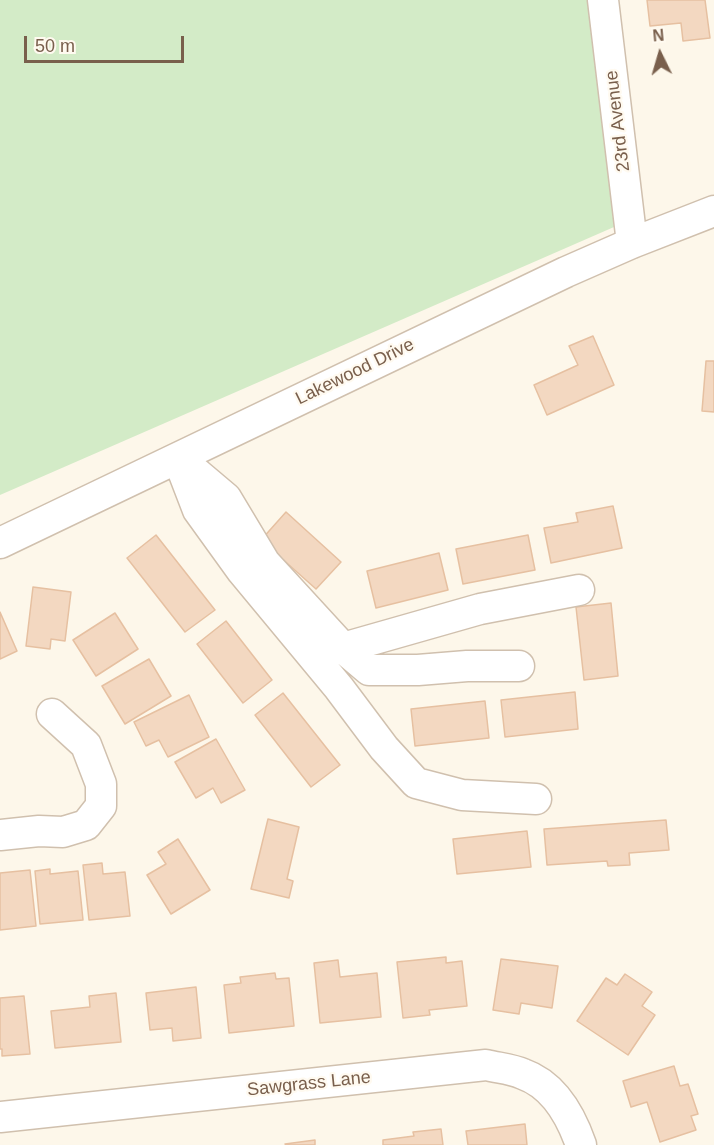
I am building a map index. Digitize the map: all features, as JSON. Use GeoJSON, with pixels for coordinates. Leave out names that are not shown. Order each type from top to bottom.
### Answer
{"type":"FeatureCollection","features":[{"type":"Feature","properties":{"kind":"street","name":"23rd Avenue"},"geometry":{"type":"LineString","coordinates":[[603,0],[632,243]]}},
{"type":"Feature","properties":{"kind":"street","name":"Lakewood Drive"},"geometry":{"type":"LineString","coordinates":[[0,543],[410,345],[632,243],[714,211]]}},
{"type":"Feature","properties":{"kind":"street"},"geometry":{"type":"LineString","coordinates":[[178,458],[226,498],[265,563],[343,648],[369,670],[519,666]]}},
{"type":"Feature","properties":{"kind":"street"},"geometry":{"type":"LineString","coordinates":[[178,458],[198,510],[242,571],[339,688],[384,748],[416,783],[462,795],[536,799]]}},
{"type":"Feature","properties":{"kind":"street"},"geometry":{"type":"LineString","coordinates":[[343,648],[480,609],[579,590]]}},
{"type":"Feature","properties":{"kind":"street"},"geometry":{"type":"LineString","coordinates":[[0,835],[39,831],[63,832],[86,825],[101,806],[101,784],[86,745],[52,714]]}},
{"type":"Feature","properties":{"kind":"street","name":"Sawgrass Lane"},"geometry":{"type":"LineString","coordinates":[[0,1117],[486,1065],[524,1074],[549,1089],[573,1121],[582,1145]]}},
{"type":"Feature","properties":{"kind":"green space"},"geometry":{"type":"Polygon","coordinates":[[[0,0],[587,0],[614,227],[0,495],[0,0]]]}},
{"type":"Feature","properties":{"kind":"building"},"geometry":{"type":"Polygon","coordinates":[[[647,0],[705,0],[710,38],[683,41],[681,23],[650,26],[647,0]]]}},
{"type":"Feature","properties":{"kind":"building"},"geometry":{"type":"Polygon","coordinates":[[[593,336],[614,385],[547,415],[534,385],[578,365],[569,346],[593,336]]]}},
{"type":"Feature","properties":{"kind":"building"},"geometry":{"type":"Polygon","coordinates":[[[706,361],[714,361],[714,412],[702,411],[706,361]]]}},
{"type":"Feature","properties":{"kind":"building"},"geometry":{"type":"Polygon","coordinates":[[[613,506],[622,548],[551,563],[544,528],[578,522],[576,513],[613,506]]]}},
{"type":"Feature","properties":{"kind":"building"},"geometry":{"type":"Polygon","coordinates":[[[286,512],[341,562],[316,589],[261,540],[286,512]]]}},
{"type":"Feature","properties":{"kind":"building"},"geometry":{"type":"Polygon","coordinates":[[[156,535],[215,610],[185,632],[127,558],[156,535]]]}},
{"type":"Feature","properties":{"kind":"building"},"geometry":{"type":"Polygon","coordinates":[[[528,535],[535,570],[463,584],[456,549],[528,535]]]}},
{"type":"Feature","properties":{"kind":"building"},"geometry":{"type":"Polygon","coordinates":[[[439,553],[448,590],[376,608],[367,571],[439,553]]]}},
{"type":"Feature","properties":{"kind":"building"},"geometry":{"type":"Polygon","coordinates":[[[33,587],[71,592],[65,641],[51,639],[50,649],[26,646],[33,587]]]}},
{"type":"Feature","properties":{"kind":"building"},"geometry":{"type":"Polygon","coordinates":[[[611,603],[618,676],[584,680],[576,607],[611,603]]]}},
{"type":"Feature","properties":{"kind":"building"},"geometry":{"type":"Polygon","coordinates":[[[0,612],[17,651],[0,659],[0,612]]]}},
{"type":"Feature","properties":{"kind":"building"},"geometry":{"type":"Polygon","coordinates":[[[115,613],[138,649],[96,676],[73,640],[115,613]]]}},
{"type":"Feature","properties":{"kind":"building"},"geometry":{"type":"Polygon","coordinates":[[[226,621],[272,680],[243,703],[197,644],[226,621]]]}},
{"type":"Feature","properties":{"kind":"building"},"geometry":{"type":"Polygon","coordinates":[[[149,659],[171,696],[125,724],[102,686],[149,659]]]}},
{"type":"Feature","properties":{"kind":"building"},"geometry":{"type":"Polygon","coordinates":[[[575,692],[578,729],[505,737],[501,700],[575,692]]]}},
{"type":"Feature","properties":{"kind":"building"},"geometry":{"type":"Polygon","coordinates":[[[283,693],[340,765],[311,787],[255,715],[283,693]]]}},
{"type":"Feature","properties":{"kind":"building"},"geometry":{"type":"Polygon","coordinates":[[[189,695],[209,737],[168,757],[159,740],[146,746],[134,722],[189,695]]]}},
{"type":"Feature","properties":{"kind":"building"},"geometry":{"type":"Polygon","coordinates":[[[485,701],[489,738],[415,746],[411,709],[485,701]]]}},
{"type":"Feature","properties":{"kind":"building"},"geometry":{"type":"Polygon","coordinates":[[[216,739],[245,790],[221,803],[213,788],[196,798],[175,762],[216,739]]]}},
{"type":"Feature","properties":{"kind":"building"},"geometry":{"type":"Polygon","coordinates":[[[268,819],[299,827],[287,879],[293,881],[289,898],[251,889],[268,819]]]}},
{"type":"Feature","properties":{"kind":"building"},"geometry":{"type":"Polygon","coordinates":[[[666,820],[669,850],[629,853],[630,865],[608,866],[607,861],[547,865],[544,829],[666,820]]]}},
{"type":"Feature","properties":{"kind":"building"},"geometry":{"type":"Polygon","coordinates":[[[527,831],[531,867],[457,874],[453,839],[527,831]]]}},
{"type":"Feature","properties":{"kind":"building"},"geometry":{"type":"Polygon","coordinates":[[[178,839],[210,890],[171,914],[147,875],[166,864],[158,852],[178,839]]]}},
{"type":"Feature","properties":{"kind":"building"},"geometry":{"type":"Polygon","coordinates":[[[102,863],[103,874],[125,872],[130,916],[89,920],[83,865],[102,863]]]}},
{"type":"Feature","properties":{"kind":"building"},"geometry":{"type":"Polygon","coordinates":[[[50,869],[50,874],[78,871],[83,920],[40,924],[35,871],[50,869]]]}},
{"type":"Feature","properties":{"kind":"building"},"geometry":{"type":"Polygon","coordinates":[[[30,870],[36,926],[0,930],[0,873],[30,870]]]}},
{"type":"Feature","properties":{"kind":"building"},"geometry":{"type":"Polygon","coordinates":[[[446,957],[446,963],[462,961],[467,1006],[429,1010],[430,1015],[403,1018],[397,962],[446,957]]]}},
{"type":"Feature","properties":{"kind":"building"},"geometry":{"type":"Polygon","coordinates":[[[501,959],[558,966],[552,1008],[521,1003],[519,1014],[493,1010],[501,959]]]}},
{"type":"Feature","properties":{"kind":"building"},"geometry":{"type":"Polygon","coordinates":[[[338,960],[340,977],[377,973],[381,1017],[320,1023],[314,963],[338,960]]]}},
{"type":"Feature","properties":{"kind":"building"},"geometry":{"type":"Polygon","coordinates":[[[275,973],[276,979],[289,978],[294,1026],[229,1033],[224,985],[241,983],[240,977],[275,973]]]}},
{"type":"Feature","properties":{"kind":"building"},"geometry":{"type":"Polygon","coordinates":[[[625,974],[652,992],[642,1006],[655,1015],[628,1055],[577,1021],[606,978],[617,985],[625,974]]]}},
{"type":"Feature","properties":{"kind":"building"},"geometry":{"type":"Polygon","coordinates":[[[196,987],[201,1038],[173,1041],[172,1028],[150,1030],[146,993],[196,987]]]}},
{"type":"Feature","properties":{"kind":"building"},"geometry":{"type":"Polygon","coordinates":[[[116,993],[121,1042],[55,1048],[51,1011],[90,1007],[89,996],[116,993]]]}},
{"type":"Feature","properties":{"kind":"building"},"geometry":{"type":"Polygon","coordinates":[[[24,996],[30,1054],[2,1056],[0,998],[24,996]]]}},
{"type":"Feature","properties":{"kind":"building"},"geometry":{"type":"Polygon","coordinates":[[[674,1066],[680,1086],[688,1084],[698,1114],[691,1116],[696,1130],[660,1142],[647,1102],[631,1107],[623,1081],[674,1066]]]}},
{"type":"Feature","properties":{"kind":"building"},"geometry":{"type":"Polygon","coordinates":[[[525,1124],[527,1145],[468,1145],[466,1131],[525,1124]]]}},
{"type":"Feature","properties":{"kind":"building"},"geometry":{"type":"Polygon","coordinates":[[[441,1129],[443,1145],[383,1145],[383,1140],[414,1136],[413,1132],[441,1129]]]}},
{"type":"Feature","properties":{"kind":"building"},"geometry":{"type":"Polygon","coordinates":[[[315,1140],[315,1145],[285,1144],[315,1140]]]}}]}
